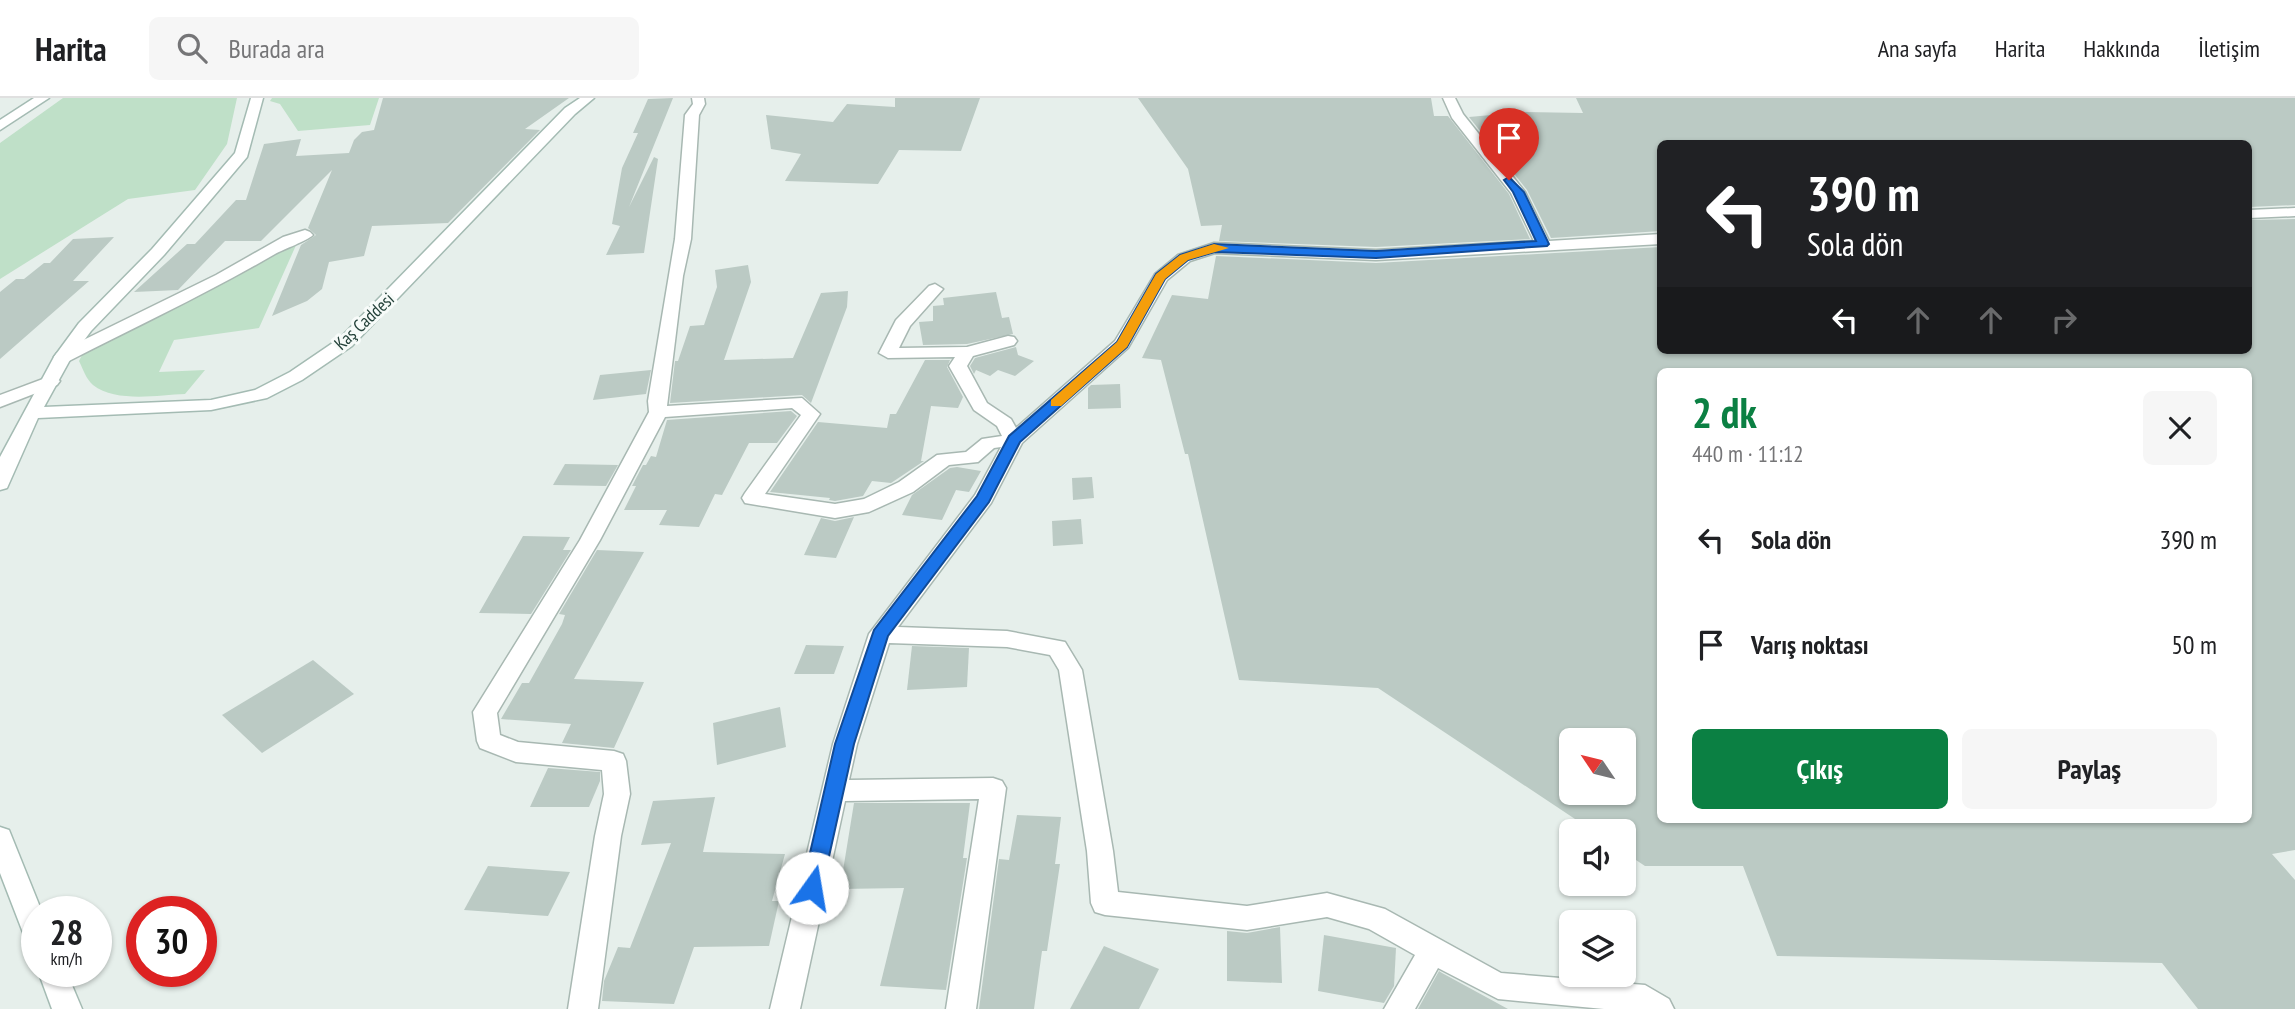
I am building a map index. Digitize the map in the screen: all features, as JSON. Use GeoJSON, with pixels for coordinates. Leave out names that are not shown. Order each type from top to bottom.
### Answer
{"type":"FeatureCollection","features":[{"type":"Feature","properties":{"kind":"street"},"geometry":{"type":"LineString","coordinates":[[0,127],[43,98]]}},
{"type":"Feature","properties":{"kind":"street"},"geometry":{"type":"LineString","coordinates":[[0,484],[6,462],[31,413],[63,357],[85,327],[158,252],[242,154],[257,98]]}},
{"type":"Feature","properties":{"kind":"street","name":"Kaş Caddesi"},"geometry":{"type":"LineString","coordinates":[[31,413],[211,405],[261,394],[296,376],[346,342],[569,111],[588,98]]}},
{"type":"Feature","properties":{"kind":"street"},"geometry":{"type":"LineString","coordinates":[[583,1009],[604,860],[617,794],[614,761],[516,752],[489,741],[485,712],[590,540],[658,412],[657,401],[675,276],[683,239],[692,115],[699,104],[698,98]]}},
{"type":"Feature","properties":{"kind":"street"},"geometry":{"type":"LineString","coordinates":[[1449,98],[1457,115],[1518,192],[1543,244]]}},
{"type":"Feature","properties":{"kind":"street"},"geometry":{"type":"LineString","coordinates":[[2252,214],[2295,212]]}},
{"type":"Feature","properties":{"kind":"street"},"geometry":{"type":"LineString","coordinates":[[63,357],[222,278],[288,240],[305,235]]}},
{"type":"Feature","properties":{"kind":"street"},"geometry":{"type":"LineString","coordinates":[[785,1009],[845,744],[880,634],[984,498],[1014,440],[1122,344],[1161,277],[1184,258],[1214,248],[1376,254],[1657,239]]}},
{"type":"Feature","properties":{"kind":"street"},"geometry":{"type":"LineString","coordinates":[[935,289],[902,324],[888,353],[967,352],[1008,341]]}},
{"type":"Feature","properties":{"kind":"street"},"geometry":{"type":"LineString","coordinates":[[967,352],[958,366],[980,406],[1004,423],[1014,440]]}},
{"type":"Feature","properties":{"kind":"street"},"geometry":{"type":"LineString","coordinates":[[0,402],[51,381]]}},
{"type":"Feature","properties":{"kind":"street"},"geometry":{"type":"LineString","coordinates":[[658,412],[796,402],[811,414],[752,498],[835,511],[869,505],[906,487],[944,460],[971,458],[989,443],[1014,440]]}},
{"type":"Feature","properties":{"kind":"street"},"geometry":{"type":"LineString","coordinates":[[880,634],[1007,639],[1057,648],[1070,670],[1100,851],[1105,903],[1247,918],[1327,905],[1375,918],[1498,986],[1645,999],[1658,1009]]}},
{"type":"Feature","properties":{"kind":"street"},"geometry":{"type":"LineString","coordinates":[[834,791],[993,788],[961,1009]]}},
{"type":"Feature","properties":{"kind":"street"},"geometry":{"type":"LineString","coordinates":[[0,838],[22,896]]}},
{"type":"Feature","properties":{"kind":"street"},"geometry":{"type":"LineString","coordinates":[[1399,1009],[1433,950]]}},
{"type":"Feature","properties":{"kind":"street"},"geometry":{"type":"LineString","coordinates":[[58,987],[67,1009]]}},
{"type":"Feature","properties":{"kind":"green space"},"geometry":{"type":"Polygon","coordinates":[[[63,98],[237,98],[227,144],[195,190],[128,199],[0,279],[0,143],[63,98]]]}},
{"type":"Feature","properties":{"kind":"green space"},"geometry":{"type":"Polygon","coordinates":[[[272,98],[379,98],[370,125],[298,131],[280,104],[270,101],[272,98]]]}},
{"type":"Feature","properties":{"kind":"green space"},"geometry":{"type":"Polygon","coordinates":[[[297,243],[259,328],[174,340],[159,372],[205,370],[185,394],[125,396],[102,391],[88,380],[79,361],[86,347],[297,243]]]}},
{"type":"Feature","properties":{"kind":"building"},"geometry":{"type":"Polygon","coordinates":[[[383,98],[569,98],[525,129],[540,130],[448,223],[372,226],[364,256],[329,262],[322,289],[307,301],[272,316],[301,245],[316,235],[308,228],[332,170],[261,241],[225,241],[178,290],[134,292],[187,244],[195,244],[236,200],[246,200],[264,144],[301,139],[296,156],[349,153],[354,140],[362,132],[374,130],[383,98]]]}},
{"type":"Feature","properties":{"kind":"building"},"geometry":{"type":"Polygon","coordinates":[[[673,98],[629,207],[654,157],[658,159],[644,253],[606,255],[620,226],[612,224],[622,168],[638,133],[633,133],[648,99],[673,98]]]}},
{"type":"Feature","properties":{"kind":"building"},"geometry":{"type":"Polygon","coordinates":[[[895,98],[980,98],[961,151],[899,150],[878,184],[785,181],[801,154],[771,149],[766,115],[833,122],[847,104],[895,107],[895,98]]]}},
{"type":"Feature","properties":{"kind":"building"},"geometry":{"type":"Polygon","coordinates":[[[1138,98],[1431,98],[1434,116],[1448,116],[1509,194],[1530,239],[1376,247],[1219,241],[1222,225],[1201,226],[1188,169],[1138,98]]]}},
{"type":"Feature","properties":{"kind":"building"},"geometry":{"type":"Polygon","coordinates":[[[1576,98],[2295,98],[2295,205],[2252,207],[2252,140],[1657,140],[1657,231],[1551,238],[1527,190],[1469,117],[1525,112],[1583,113],[1576,98]]]}},
{"type":"Feature","properties":{"kind":"building"},"geometry":{"type":"Polygon","coordinates":[[[2295,219],[2295,850],[2272,854],[2295,880],[2295,1009],[2198,1009],[2162,963],[1777,956],[1743,866],[1645,866],[1636,860],[1636,819],[1575,819],[1378,688],[1239,680],[1188,454],[1185,454],[1161,360],[1142,358],[1172,295],[1208,299],[1216,256],[1376,263],[1657,247],[1657,354],[2252,354],[2252,220],[2295,219]]]}},
{"type":"Feature","properties":{"kind":"building"},"geometry":{"type":"Polygon","coordinates":[[[114,237],[73,281],[89,281],[0,359],[0,292],[16,279],[24,279],[44,263],[50,263],[73,239],[114,237]]]}},
{"type":"Feature","properties":{"kind":"building"},"geometry":{"type":"Polygon","coordinates":[[[748,265],[751,282],[724,360],[793,358],[821,293],[848,291],[847,307],[811,403],[802,395],[670,403],[675,361],[678,361],[690,326],[704,325],[717,287],[715,270],[748,265]]]}},
{"type":"Feature","properties":{"kind":"building"},"geometry":{"type":"Polygon","coordinates":[[[996,292],[1002,318],[1009,317],[1013,334],[967,344],[923,345],[919,322],[933,321],[933,306],[944,305],[943,298],[996,292]]]}},
{"type":"Feature","properties":{"kind":"building"},"geometry":{"type":"Polygon","coordinates":[[[1016,347],[1018,355],[1034,361],[1015,376],[998,370],[990,376],[976,370],[974,374],[970,366],[975,358],[1016,347]]]}},
{"type":"Feature","properties":{"kind":"building"},"geometry":{"type":"Polygon","coordinates":[[[925,360],[950,360],[947,367],[963,397],[958,408],[931,406],[921,461],[924,461],[891,483],[872,481],[863,496],[835,501],[829,500],[830,498],[770,492],[818,422],[887,428],[890,414],[896,414],[925,360]]]}},
{"type":"Feature","properties":{"kind":"building"},"geometry":{"type":"Polygon","coordinates":[[[651,370],[646,394],[593,400],[600,375],[651,370]]]}},
{"type":"Feature","properties":{"kind":"building"},"geometry":{"type":"Polygon","coordinates":[[[1120,384],[1121,408],[1088,409],[1088,388],[1091,385],[1120,384]]]}},
{"type":"Feature","properties":{"kind":"building"},"geometry":{"type":"Polygon","coordinates":[[[791,411],[797,416],[777,443],[749,443],[722,495],[715,494],[699,527],[659,525],[667,510],[624,510],[643,465],[646,465],[651,456],[656,457],[667,420],[791,411]]]}},
{"type":"Feature","properties":{"kind":"building"},"geometry":{"type":"Polygon","coordinates":[[[565,464],[618,465],[606,486],[553,485],[565,464]]]}},
{"type":"Feature","properties":{"kind":"building"},"geometry":{"type":"Polygon","coordinates":[[[950,468],[981,471],[969,492],[956,490],[942,520],[902,515],[912,495],[950,468]]]}},
{"type":"Feature","properties":{"kind":"building"},"geometry":{"type":"Polygon","coordinates":[[[1092,477],[1094,498],[1073,500],[1072,478],[1092,477]]]}},
{"type":"Feature","properties":{"kind":"building"},"geometry":{"type":"Polygon","coordinates":[[[854,517],[836,558],[804,555],[821,518],[835,521],[854,517]]]}},
{"type":"Feature","properties":{"kind":"building"},"geometry":{"type":"Polygon","coordinates":[[[1081,519],[1083,544],[1053,546],[1052,521],[1081,519]]]}},
{"type":"Feature","properties":{"kind":"building"},"geometry":{"type":"Polygon","coordinates":[[[523,536],[570,537],[563,550],[571,550],[531,614],[479,613],[523,536]]]}},
{"type":"Feature","properties":{"kind":"building"},"geometry":{"type":"Polygon","coordinates":[[[597,550],[644,552],[574,679],[644,682],[614,748],[562,743],[571,724],[501,719],[522,683],[529,683],[562,624],[565,615],[559,614],[597,550]]]}},
{"type":"Feature","properties":{"kind":"building"},"geometry":{"type":"Polygon","coordinates":[[[806,645],[844,646],[834,674],[794,674],[806,645]]]}},
{"type":"Feature","properties":{"kind":"building"},"geometry":{"type":"Polygon","coordinates":[[[912,646],[969,648],[967,687],[907,690],[912,646]]]}},
{"type":"Feature","properties":{"kind":"building"},"geometry":{"type":"Polygon","coordinates":[[[313,660],[354,694],[262,753],[222,715],[313,660]]]}},
{"type":"Feature","properties":{"kind":"building"},"geometry":{"type":"Polygon","coordinates":[[[780,707],[786,747],[717,765],[713,723],[780,707]]]}},
{"type":"Feature","properties":{"kind":"building"},"geometry":{"type":"Polygon","coordinates":[[[548,768],[600,772],[600,781],[589,807],[530,807],[548,768]]]}},
{"type":"Feature","properties":{"kind":"building"},"geometry":{"type":"Polygon","coordinates":[[[715,797],[703,852],[785,854],[772,901],[779,901],[769,946],[694,947],[674,1004],[602,1001],[604,981],[618,947],[630,948],[671,843],[641,845],[653,801],[715,797]]]}},
{"type":"Feature","properties":{"kind":"building"},"geometry":{"type":"Polygon","coordinates":[[[854,803],[970,803],[963,858],[967,858],[946,990],[880,986],[904,888],[840,889],[854,803]]]}},
{"type":"Feature","properties":{"kind":"building"},"geometry":{"type":"Polygon","coordinates":[[[1017,815],[1061,817],[1055,864],[1060,864],[1047,951],[1042,951],[1034,1009],[979,1009],[999,859],[1009,860],[1017,815]]]}},
{"type":"Feature","properties":{"kind":"building"},"geometry":{"type":"Polygon","coordinates":[[[488,866],[570,872],[548,916],[464,910],[488,866]]]}},
{"type":"Feature","properties":{"kind":"building"},"geometry":{"type":"Polygon","coordinates":[[[1280,927],[1282,983],[1227,981],[1227,931],[1247,933],[1280,927]]]}},
{"type":"Feature","properties":{"kind":"building"},"geometry":{"type":"Polygon","coordinates":[[[1324,935],[1396,948],[1394,986],[1384,1003],[1318,991],[1324,935]]]}},
{"type":"Feature","properties":{"kind":"building"},"geometry":{"type":"Polygon","coordinates":[[[1104,946],[1159,969],[1139,1009],[1070,1009],[1104,946]]]}},
{"type":"Feature","properties":{"kind":"building"},"geometry":{"type":"Polygon","coordinates":[[[1439,971],[1442,973],[1508,1009],[1418,1009],[1439,971]]]}},
{"type":"Feature","properties":{"kind":"slow traffic"},"geometry":{"type":"LineString","coordinates":[[1056,403],[1122,344],[1161,277],[1184,258],[1214,248],[1223,248]]}},
{"type":"Feature","properties":{"kind":"route"},"geometry":{"type":"LineString","coordinates":[[812,888],[845,744],[880,634],[984,498],[1014,440],[1122,344],[1161,277],[1184,258],[1214,248],[1376,254],[1543,244],[1518,192],[1509,180]]}}]}
